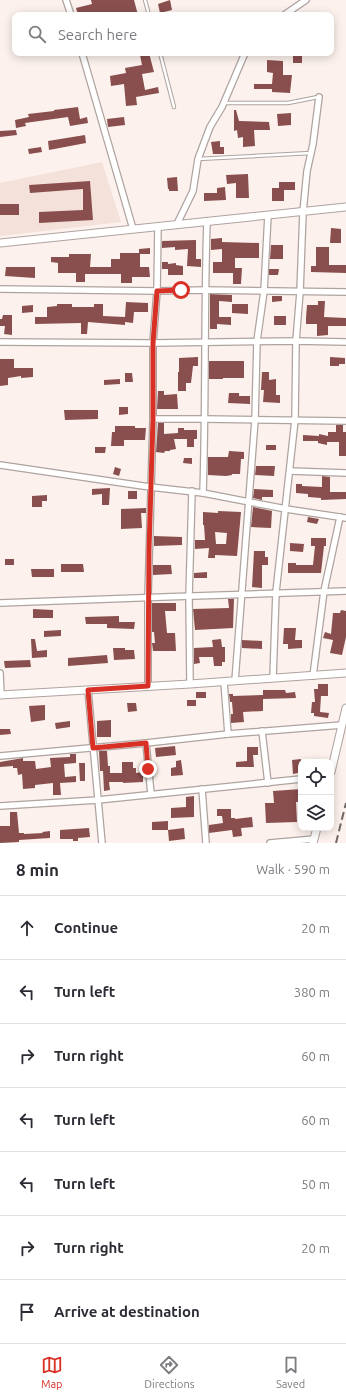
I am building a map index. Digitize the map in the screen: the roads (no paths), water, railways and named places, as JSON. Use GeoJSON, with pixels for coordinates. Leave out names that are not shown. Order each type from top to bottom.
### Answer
{"type":"FeatureCollection","features":[{"type":"Feature","properties":{"kind":"street"},"geometry":{"type":"LineString","coordinates":[[66,0],[70,12]]}},
{"type":"Feature","properties":{"kind":"street"},"geometry":{"type":"LineString","coordinates":[[288,12],[306,0]]}},
{"type":"Feature","properties":{"kind":"street"},"geometry":{"type":"LineString","coordinates":[[83,56],[133,229]]}},
{"type":"Feature","properties":{"kind":"street"},"geometry":{"type":"LineString","coordinates":[[177,224],[193,191],[198,160],[210,127],[223,104],[244,56]]}},
{"type":"Feature","properties":{"kind":"street"},"geometry":{"type":"LineString","coordinates":[[273,678],[276,592],[295,420],[296,341],[307,171],[312,153],[319,96]]}},
{"type":"Feature","properties":{"kind":"street"},"geometry":{"type":"LineString","coordinates":[[0,242],[346,207]]}},
{"type":"Feature","properties":{"kind":"street"},"geometry":{"type":"LineString","coordinates":[[235,681],[255,420],[257,341],[264,291],[268,215]]}},
{"type":"Feature","properties":{"kind":"street"},"geometry":{"type":"LineString","coordinates":[[203,492],[207,221]]}},
{"type":"Feature","properties":{"kind":"street"},"geometry":{"type":"LineString","coordinates":[[148,686],[148,597],[153,419],[153,343],[157,291],[158,226]]}},
{"type":"Feature","properties":{"kind":"street"},"geometry":{"type":"LineString","coordinates":[[0,289],[346,292]]}},
{"type":"Feature","properties":{"kind":"street"},"geometry":{"type":"LineString","coordinates":[[0,342],[346,342]]}},
{"type":"Feature","properties":{"kind":"street"},"geometry":{"type":"LineString","coordinates":[[153,419],[205,418],[346,421]]}},
{"type":"Feature","properties":{"kind":"street"},"geometry":{"type":"LineString","coordinates":[[0,465],[150,487],[203,492],[286,509],[343,517],[324,592],[312,676]]}},
{"type":"Feature","properties":{"kind":"street"},"geometry":{"type":"LineString","coordinates":[[290,472],[346,473]]}},
{"type":"Feature","properties":{"kind":"street"},"geometry":{"type":"LineString","coordinates":[[190,684],[189,597],[192,491]]}},
{"type":"Feature","properties":{"kind":"street"},"geometry":{"type":"LineString","coordinates":[[0,603],[148,597],[189,597],[276,592],[346,591]]}},
{"type":"Feature","properties":{"kind":"street"},"geometry":{"type":"LineString","coordinates":[[0,672],[0,694],[224,682],[346,673]]}},
{"type":"Feature","properties":{"kind":"street"},"geometry":{"type":"LineString","coordinates":[[224,682],[228,734]]}},
{"type":"Feature","properties":{"kind":"street"},"geometry":{"type":"LineString","coordinates":[[88,690],[102,843]]}},
{"type":"Feature","properties":{"kind":"street"},"geometry":{"type":"LineString","coordinates":[[334,759],[346,708]]}},
{"type":"Feature","properties":{"kind":"street"},"geometry":{"type":"LineString","coordinates":[[0,756],[228,734],[342,725]]}},
{"type":"Feature","properties":{"kind":"street"},"geometry":{"type":"LineString","coordinates":[[262,731],[268,783]]}},
{"type":"Feature","properties":{"kind":"street"},"geometry":{"type":"LineString","coordinates":[[146,743],[151,794]]}},
{"type":"Feature","properties":{"kind":"street"},"geometry":{"type":"LineString","coordinates":[[0,806],[98,800],[298,779]]}},
{"type":"Feature","properties":{"kind":"street"},"geometry":{"type":"LineString","coordinates":[[202,790],[206,843]]}},
{"type":"Feature","properties":{"kind":"street"},"geometry":{"type":"LineString","coordinates":[[270,843],[314,841],[316,831]]}},
{"type":"Feature","properties":{"kind":"lane"},"geometry":{"type":"LineString","coordinates":[[145,0],[148,12]]}},
{"type":"Feature","properties":{"kind":"lane"},"geometry":{"type":"LineString","coordinates":[[161,56],[174,107]]}},
{"type":"Feature","properties":{"kind":"lane"},"geometry":{"type":"LineString","coordinates":[[223,104],[288,103],[319,96]]}},
{"type":"Feature","properties":{"kind":"lane"},"geometry":{"type":"LineString","coordinates":[[198,160],[312,153]]}},
{"type":"Feature","properties":{"kind":"railway"},"geometry":{"type":"LineString","coordinates":[[336,843],[346,803]]}}]}
